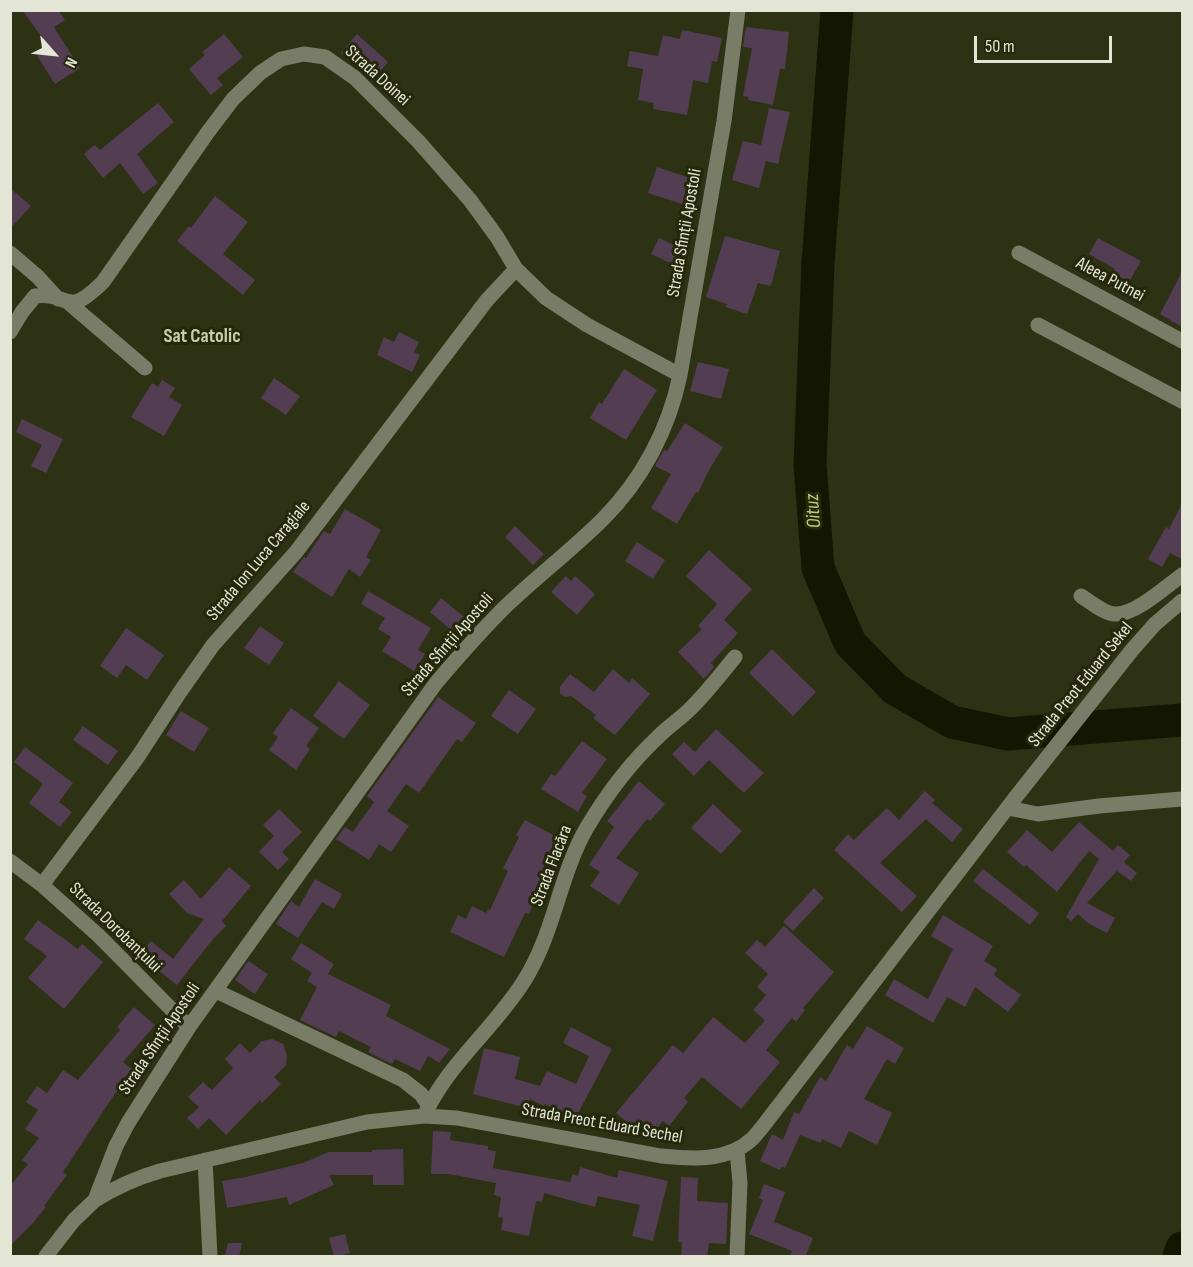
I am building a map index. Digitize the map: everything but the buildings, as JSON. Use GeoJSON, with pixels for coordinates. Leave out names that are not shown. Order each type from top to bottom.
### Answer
{"type":"FeatureCollection","features":[{"type":"Feature","properties":{"kind":"street","name":"Strada Sfinții Apostoli"},"geometry":{"type":"LineString","coordinates":[[46,1257],[74,1220],[95,1200],[116,1146],[128,1123],[189,1027],[436,683],[485,627],[604,519],[640,473],[665,427],[675,401],[724,121],[738,10]]}},
{"type":"Feature","properties":{"kind":"street","name":"Strada Doinei"},"geometry":{"type":"LineString","coordinates":[[10,332],[28,302],[35,296],[43,295],[64,302],[78,303],[91,294],[103,282],[233,99],[260,73],[281,59],[304,54],[325,57],[355,78],[418,141],[471,200],[516,269],[546,298],[568,314],[680,375]]}},
{"type":"Feature","properties":{"kind":"street","name":"Aleea Putnei"},"geometry":{"type":"LineString","coordinates":[[1019,253],[1182,341]]}},
{"type":"Feature","properties":{"kind":"street"},"geometry":{"type":"LineString","coordinates":[[10,254],[64,302],[145,368]]}},
{"type":"Feature","properties":{"kind":"street","name":"Strada Ion Luca Caragiale"},"geometry":{"type":"LineString","coordinates":[[42,885],[137,758],[213,645],[296,552],[487,300],[516,269]]}},
{"type":"Feature","properties":{"kind":"street"},"geometry":{"type":"LineString","coordinates":[[1038,325],[1182,402]]}},
{"type":"Feature","properties":{"kind":"street"},"geometry":{"type":"LineString","coordinates":[[1081,596],[1114,614],[1125,613],[1144,603],[1182,574]]}},
{"type":"Feature","properties":{"kind":"street","name":"Strada Preot Eduard Sekel"},"geometry":{"type":"LineString","coordinates":[[1012,803],[1132,650],[1155,624],[1182,601]]}},
{"type":"Feature","properties":{"kind":"street","name":"Strada Flacăra"},"geometry":{"type":"LineString","coordinates":[[427,1111],[453,1067],[510,1002],[525,981],[545,940],[576,849],[608,795],[627,768],[659,735],[694,705],[735,657]]}},
{"type":"Feature","properties":{"kind":"street"},"geometry":{"type":"LineString","coordinates":[[1012,803],[1038,814],[1099,806],[1182,800]]}},
{"type":"Feature","properties":{"kind":"street","name":"Strada Preot Eduard Sechel"},"geometry":{"type":"LineString","coordinates":[[95,1200],[137,1178],[368,1122],[427,1111],[661,1156],[714,1157],[737,1150],[752,1139],[770,1118],[1012,803]]}},
{"type":"Feature","properties":{"kind":"street","name":"Strada Dorobanțului"},"geometry":{"type":"LineString","coordinates":[[10,861],[42,885],[122,958],[189,1027]]}},
{"type":"Feature","properties":{"kind":"street"},"geometry":{"type":"LineString","coordinates":[[216,991],[403,1080],[421,1094],[427,1111]]}},
{"type":"Feature","properties":{"kind":"street"},"geometry":{"type":"LineString","coordinates":[[737,1150],[740,1183],[737,1257]]}},
{"type":"Feature","properties":{"kind":"street"},"geometry":{"type":"LineString","coordinates":[[205,1160],[210,1257]]}},
{"type":"Feature","properties":{"kind":"waterway","name":"Oituz"},"geometry":{"type":"LineString","coordinates":[[837,10],[818,263],[810,464],[818,568],[850,643],[895,689],[952,722],[1008,734],[1182,720]]}},
{"type":"Feature","properties":{"kind":"waterway","name":"Oituz"},"geometry":{"type":"LineString","coordinates":[[1179,1256],[1182,1248]]}},
{"type":"Feature","properties":{"kind":"district","name":"Sat Catolic"},"geometry":{"type":"Point","coordinates":[202,337]}}]}
